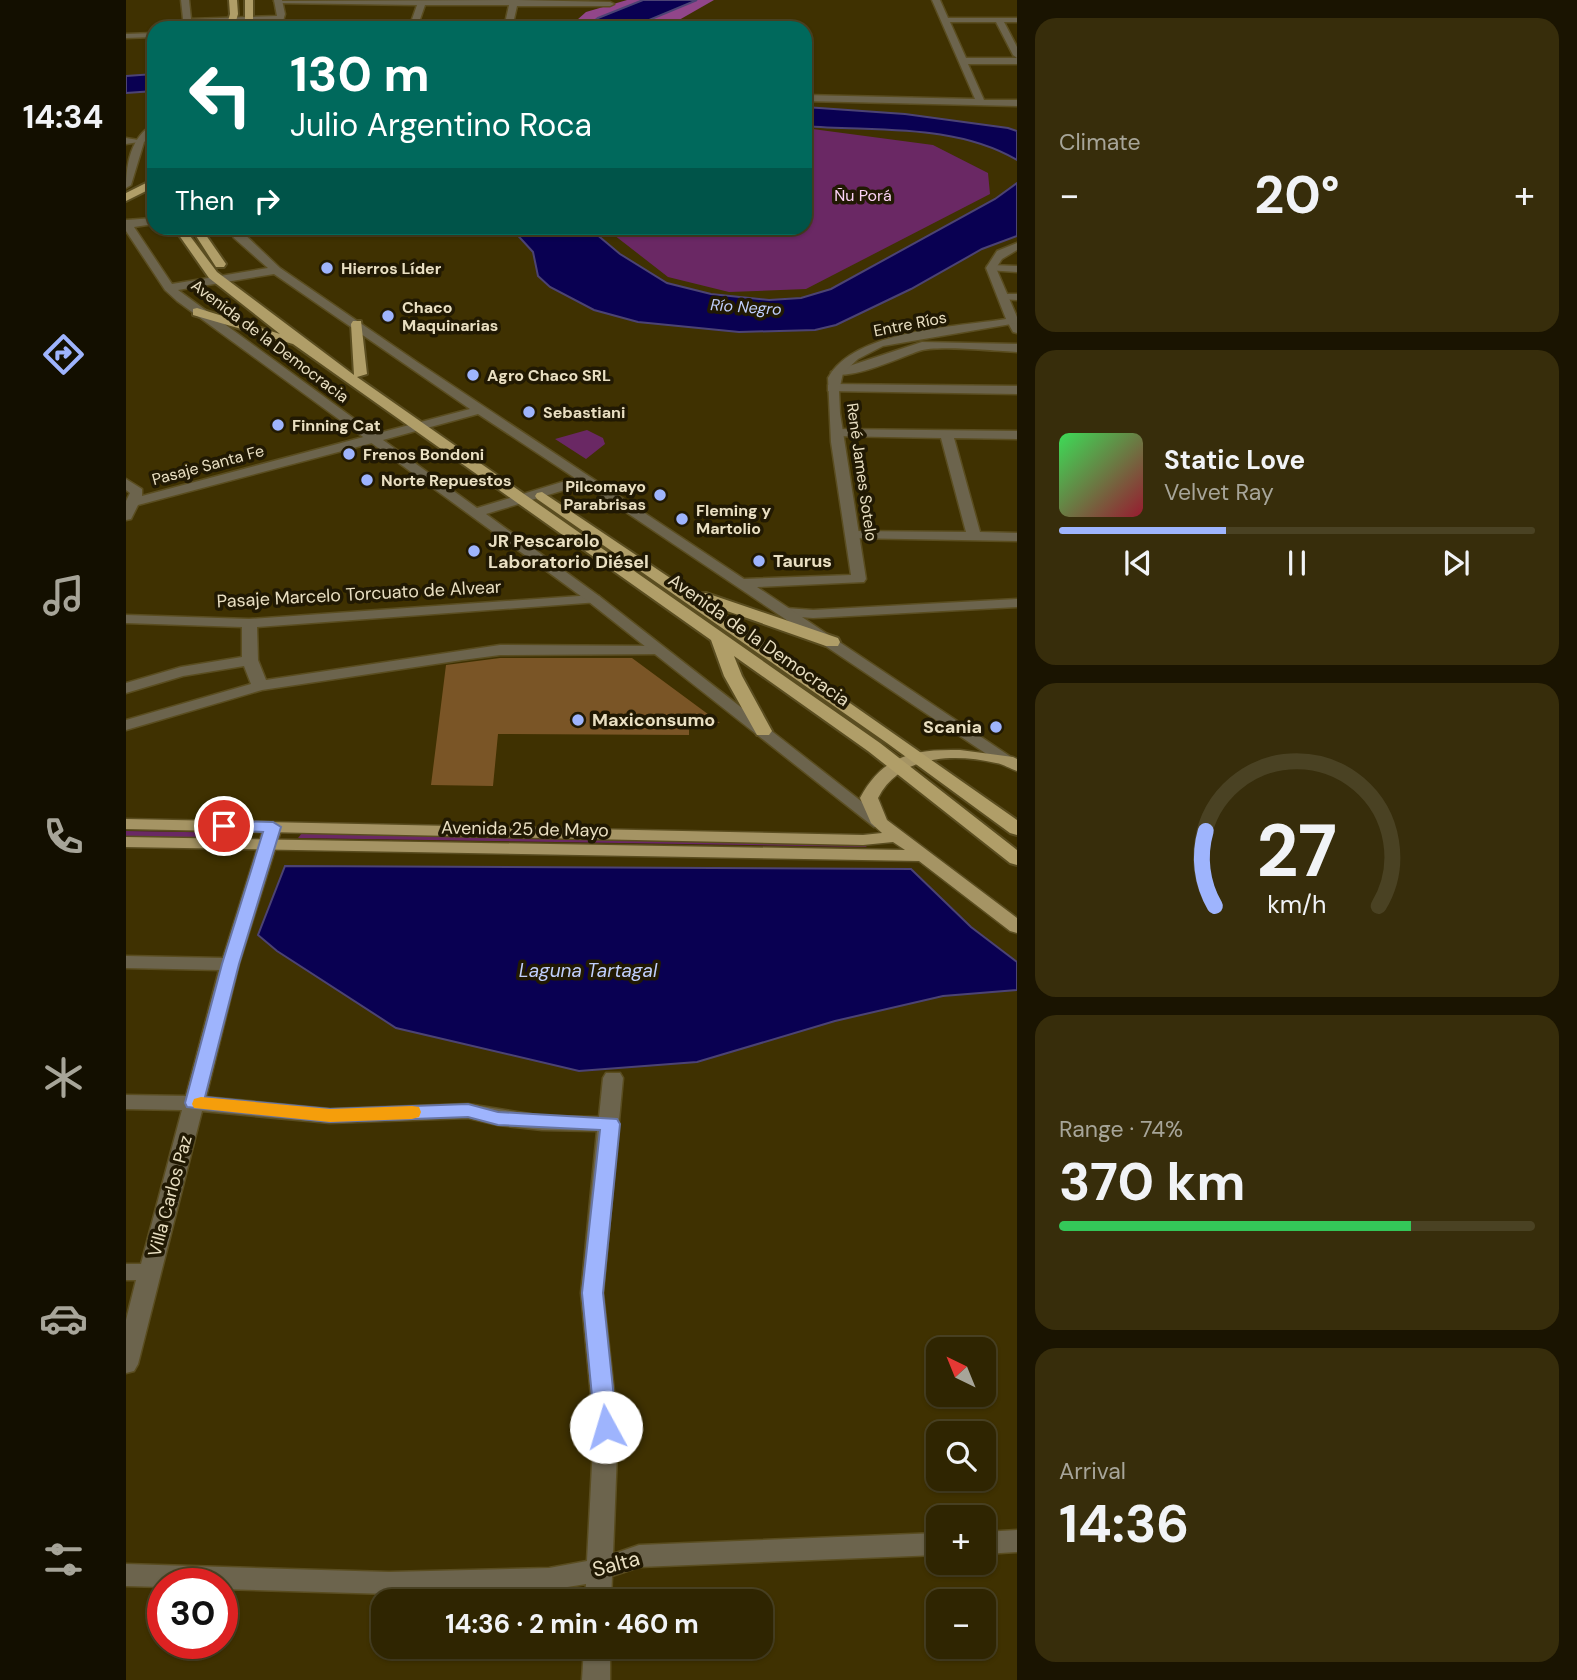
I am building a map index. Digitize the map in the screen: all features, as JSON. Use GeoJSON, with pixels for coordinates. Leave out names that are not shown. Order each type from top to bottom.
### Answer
{"type":"FeatureCollection","features":[{"type":"Feature","properties":{"kind":"highway"},"geometry":{"type":"LineString","coordinates":[[231,21],[233,0]]}},
{"type":"Feature","properties":{"kind":"highway"},"geometry":{"type":"LineString","coordinates":[[247,21],[248,0]]}},
{"type":"Feature","properties":{"kind":"highway"},"geometry":{"type":"LineString","coordinates":[[126,198],[147,186]]}},
{"type":"Feature","properties":{"kind":"highway","name":"Avenida de la Democracia"},"geometry":{"type":"LineString","coordinates":[[184,235],[204,266],[220,281],[301,344],[419,425],[661,579],[1017,829]]}},
{"type":"Feature","properties":{"kind":"highway","name":"Avenida de la Democracia"},"geometry":{"type":"LineString","coordinates":[[200,235],[215,259],[234,278],[360,374],[435,421],[1017,859]]}},
{"type":"Feature","properties":{"kind":"highway"},"geometry":{"type":"LineString","coordinates":[[197,312],[301,344]]}},
{"type":"Feature","properties":{"kind":"highway"},"geometry":{"type":"LineString","coordinates":[[357,324],[360,374]]}},
{"type":"Feature","properties":{"kind":"highway"},"geometry":{"type":"LineString","coordinates":[[661,579],[720,604],[832,642]]}},
{"type":"Feature","properties":{"kind":"highway"},"geometry":{"type":"LineString","coordinates":[[718,636],[733,676],[763,732]]}},
{"type":"Feature","properties":{"kind":"main road"},"geometry":{"type":"LineString","coordinates":[[1011,763],[947,753],[916,757],[895,765],[874,785],[869,798],[880,823],[1017,927]]}},
{"type":"Feature","properties":{"kind":"main road","name":"Avenida 25 de Mayo"},"geometry":{"type":"LineString","coordinates":[[126,824],[270,836],[923,856]]}},
{"type":"Feature","properties":{"kind":"main road","name":"Avenida 25 de Mayo"},"geometry":{"type":"LineString","coordinates":[[126,842],[270,836],[863,840],[897,836]]}},
{"type":"Feature","properties":{"kind":"street"},"geometry":{"type":"LineString","coordinates":[[185,0],[188,21]]}},
{"type":"Feature","properties":{"kind":"street"},"geometry":{"type":"LineString","coordinates":[[278,0],[610,4]]}},
{"type":"Feature","properties":{"kind":"street"},"geometry":{"type":"LineString","coordinates":[[278,0],[281,5],[279,21]]}},
{"type":"Feature","properties":{"kind":"street"},"geometry":{"type":"LineString","coordinates":[[936,0],[981,102]]}},
{"type":"Feature","properties":{"kind":"street"},"geometry":{"type":"LineString","coordinates":[[510,21],[514,1]]}},
{"type":"Feature","properties":{"kind":"street"},"geometry":{"type":"LineString","coordinates":[[415,21],[422,2]]}},
{"type":"Feature","properties":{"kind":"street"},"geometry":{"type":"LineString","coordinates":[[264,21],[280,18]]}},
{"type":"Feature","properties":{"kind":"street"},"geometry":{"type":"LineString","coordinates":[[946,20],[1017,20]]}},
{"type":"Feature","properties":{"kind":"street"},"geometry":{"type":"LineString","coordinates":[[999,20],[1017,55]]}},
{"type":"Feature","properties":{"kind":"street"},"geometry":{"type":"LineString","coordinates":[[126,36],[147,35]]}},
{"type":"Feature","properties":{"kind":"street"},"geometry":{"type":"LineString","coordinates":[[963,61],[1017,61]]}},
{"type":"Feature","properties":{"kind":"street"},"geometry":{"type":"LineString","coordinates":[[812,97],[1017,103]]}},
{"type":"Feature","properties":{"kind":"street"},"geometry":{"type":"LineString","coordinates":[[126,184],[141,141],[147,135]]}},
{"type":"Feature","properties":{"kind":"street"},"geometry":{"type":"LineString","coordinates":[[126,141],[141,141]]}},
{"type":"Feature","properties":{"kind":"street"},"geometry":{"type":"LineString","coordinates":[[126,224],[147,222]]}},
{"type":"Feature","properties":{"kind":"street","name":"Avenida de la Democracia"},"geometry":{"type":"LineString","coordinates":[[126,224],[169,288],[197,312],[594,599],[880,823]]}},
{"type":"Feature","properties":{"kind":"street","name":"Avenida de la Democracia"},"geometry":{"type":"LineString","coordinates":[[237,235],[276,270],[479,410],[1011,763]]}},
{"type":"Feature","properties":{"kind":"street"},"geometry":{"type":"LineString","coordinates":[[1015,326],[991,268],[994,260],[1004,251],[1017,246]]}},
{"type":"Feature","properties":{"kind":"street"},"geometry":{"type":"LineString","coordinates":[[991,268],[1017,268]]}},
{"type":"Feature","properties":{"kind":"street"},"geometry":{"type":"LineString","coordinates":[[169,288],[276,270]]}},
{"type":"Feature","properties":{"kind":"street"},"geometry":{"type":"LineString","coordinates":[[1004,297],[1017,298]]}},
{"type":"Feature","properties":{"kind":"street","name":"Entre Ríos"},"geometry":{"type":"LineString","coordinates":[[836,372],[865,349],[880,343],[974,328],[1015,326]]}},
{"type":"Feature","properties":{"kind":"street"},"geometry":{"type":"LineString","coordinates":[[922,346],[974,328]]}},
{"type":"Feature","properties":{"kind":"street","name":"Entre Ríos"},"geometry":{"type":"LineString","coordinates":[[836,372],[857,369],[922,346],[1017,348]]}},
{"type":"Feature","properties":{"kind":"street","name":"René James Sotelo"},"geometry":{"type":"LineString","coordinates":[[743,583],[859,579],[832,388],[836,372]]}},
{"type":"Feature","properties":{"kind":"street"},"geometry":{"type":"LineString","coordinates":[[832,388],[1017,390]]}},
{"type":"Feature","properties":{"kind":"street","name":"Pasaje Santa Fe"},"geometry":{"type":"LineString","coordinates":[[132,492],[372,439],[479,410]]}},
{"type":"Feature","properties":{"kind":"street"},"geometry":{"type":"LineString","coordinates":[[837,433],[1017,435]]}},
{"type":"Feature","properties":{"kind":"street"},"geometry":{"type":"LineString","coordinates":[[946,434],[974,537]]}},
{"type":"Feature","properties":{"kind":"street"},"geometry":{"type":"LineString","coordinates":[[475,513],[584,480]]}},
{"type":"Feature","properties":{"kind":"street"},"geometry":{"type":"LineString","coordinates":[[126,516],[132,492]]}},
{"type":"Feature","properties":{"kind":"street"},"geometry":{"type":"LineString","coordinates":[[853,535],[1017,537]]}},
{"type":"Feature","properties":{"kind":"street","name":"Pasaje Marcelo Torcuato de Alvear"},"geometry":{"type":"LineString","coordinates":[[126,619],[249,623],[594,599]]}},
{"type":"Feature","properties":{"kind":"street"},"geometry":{"type":"LineString","coordinates":[[786,612],[813,614],[1017,603]]}},
{"type":"Feature","properties":{"kind":"street"},"geometry":{"type":"LineString","coordinates":[[249,623],[250,660],[260,686]]}},
{"type":"Feature","properties":{"kind":"street"},"geometry":{"type":"LineString","coordinates":[[126,725],[260,686],[500,650],[660,651]]}},
{"type":"Feature","properties":{"kind":"street"},"geometry":{"type":"LineString","coordinates":[[126,688],[181,672],[250,660]]}},
{"type":"Feature","properties":{"kind":"street","name":"Villa Carlos Paz"},"geometry":{"type":"LineString","coordinates":[[126,1364],[230,964],[270,836]]}},
{"type":"Feature","properties":{"kind":"street"},"geometry":{"type":"LineString","coordinates":[[126,962],[230,964]]}},
{"type":"Feature","properties":{"kind":"street"},"geometry":{"type":"LineString","coordinates":[[598,1589],[606,1427],[592,1293],[613,1078]]}},
{"type":"Feature","properties":{"kind":"street"},"geometry":{"type":"LineString","coordinates":[[126,1101],[194,1103],[330,1116],[468,1111],[498,1118],[542,1123],[610,1124]]}},
{"type":"Feature","properties":{"kind":"street"},"geometry":{"type":"LineString","coordinates":[[126,1272],[150,1272]]}},
{"type":"Feature","properties":{"kind":"street"},"geometry":{"type":"LineString","coordinates":[[996,1542],[1017,1541]]}},
{"type":"Feature","properties":{"kind":"street","name":"Salta"},"geometry":{"type":"LineString","coordinates":[[126,1575],[389,1583],[549,1579],[598,1570],[639,1556],[926,1544]]}},
{"type":"Feature","properties":{"kind":"street"},"geometry":{"type":"LineString","coordinates":[[596,1680],[597,1659]]}},
{"type":"Feature","properties":{"kind":"green space","name":"Ñu Porá"},"geometry":{"type":"Polygon","coordinates":[[[812,129],[933,145],[988,173],[990,194],[806,289],[729,292],[668,277],[614,235],[812,235],[812,129]]]}},
{"type":"Feature","properties":{"kind":"green space"},"geometry":{"type":"Polygon","coordinates":[[[587,430],[603,438],[605,444],[586,459],[555,439],[587,430]]]}},
{"type":"Feature","properties":{"kind":"green space"},"geometry":{"type":"Polygon","coordinates":[[[126,831],[241,833],[239,840],[126,837],[126,831]]]}},
{"type":"Feature","properties":{"kind":"green space"},"geometry":{"type":"Polygon","coordinates":[[[302,833],[864,845],[867,847],[298,838],[302,833]]]}},
{"type":"Feature","properties":{"kind":"shaded area"},"geometry":{"type":"Polygon","coordinates":[[[627,0],[643,0],[594,21],[577,21],[586,12],[627,0]]]}},
{"type":"Feature","properties":{"kind":"shaded area"},"geometry":{"type":"Polygon","coordinates":[[[697,0],[714,0],[677,21],[647,21],[697,0]]]}},
{"type":"Feature","properties":{"kind":"water"},"geometry":{"type":"Polygon","coordinates":[[[643,0],[697,0],[647,21],[594,21],[643,0]]]}},
{"type":"Feature","properties":{"kind":"water"},"geometry":{"type":"Polygon","coordinates":[[[147,74],[147,92],[126,93],[126,76],[147,74]]]}},
{"type":"Feature","properties":{"kind":"water"},"geometry":{"type":"Polygon","coordinates":[[[812,107],[905,114],[1008,128],[1017,131],[1017,160],[993,148],[967,140],[914,131],[812,126],[812,107]]]}},
{"type":"Feature","properties":{"kind":"water","name":"Río Negro"},"geometry":{"type":"Polygon","coordinates":[[[1017,183],[1017,236],[982,249],[911,289],[836,325],[815,330],[739,332],[638,322],[594,310],[550,287],[538,276],[533,252],[517,235],[597,235],[620,254],[667,283],[711,294],[769,300],[801,298],[831,289],[995,199],[1017,183]]]}},
{"type":"Feature","properties":{"kind":"water","name":"Laguna Tartagal"},"geometry":{"type":"Polygon","coordinates":[[[285,866],[911,869],[971,927],[1017,962],[1017,990],[943,996],[835,1021],[697,1062],[579,1071],[396,1028],[277,951],[258,935],[285,866]]]}},
{"type":"Feature","properties":{"kind":"building","name":"Maxiconsumo"},"geometry":{"type":"Polygon","coordinates":[[[500,658],[632,658],[720,723],[689,722],[689,735],[498,734],[493,786],[431,785],[446,665],[500,658]]]}},
{"type":"Feature","properties":{"kind":"slow traffic"},"geometry":{"type":"LineString","coordinates":[[201,1104],[330,1116],[412,1112]]}},
{"type":"Feature","properties":{"kind":"place","name":"Hierros Líder"},"geometry":{"type":"Point","coordinates":[327,268]}},
{"type":"Feature","properties":{"kind":"place","name":"Chaco Maquinarias"},"geometry":{"type":"Point","coordinates":[388,316]}},
{"type":"Feature","properties":{"kind":"place","name":"Agro Chaco SRL"},"geometry":{"type":"Point","coordinates":[473,375]}},
{"type":"Feature","properties":{"kind":"place","name":"Sebastiani"},"geometry":{"type":"Point","coordinates":[529,412]}},
{"type":"Feature","properties":{"kind":"place","name":"Finning Cat"},"geometry":{"type":"Point","coordinates":[278,425]}},
{"type":"Feature","properties":{"kind":"place","name":"Frenos Bondoni"},"geometry":{"type":"Point","coordinates":[349,454]}},
{"type":"Feature","properties":{"kind":"place","name":"Norte Repuestos"},"geometry":{"type":"Point","coordinates":[367,480]}},
{"type":"Feature","properties":{"kind":"place","name":"Pilcomayo Parabrisas"},"geometry":{"type":"Point","coordinates":[660,495]}},
{"type":"Feature","properties":{"kind":"place","name":"Fleming y Martolio"},"geometry":{"type":"Point","coordinates":[682,519]}},
{"type":"Feature","properties":{"kind":"place","name":"JR Pescarolo Laboratorio Diésel"},"geometry":{"type":"Point","coordinates":[474,551]}},
{"type":"Feature","properties":{"kind":"place","name":"Taurus"},"geometry":{"type":"Point","coordinates":[759,561]}},
{"type":"Feature","properties":{"kind":"place","name":"Maxiconsumo"},"geometry":{"type":"Point","coordinates":[578,720]}},
{"type":"Feature","properties":{"kind":"place","name":"Scania"},"geometry":{"type":"Point","coordinates":[996,727]}},
{"type":"Feature","properties":{"kind":"route"},"geometry":{"type":"LineString","coordinates":[[224,826],[273,827],[230,964],[194,1103],[330,1116],[468,1111],[498,1118],[542,1123],[610,1124],[592,1293],[606,1427]]}}]}
